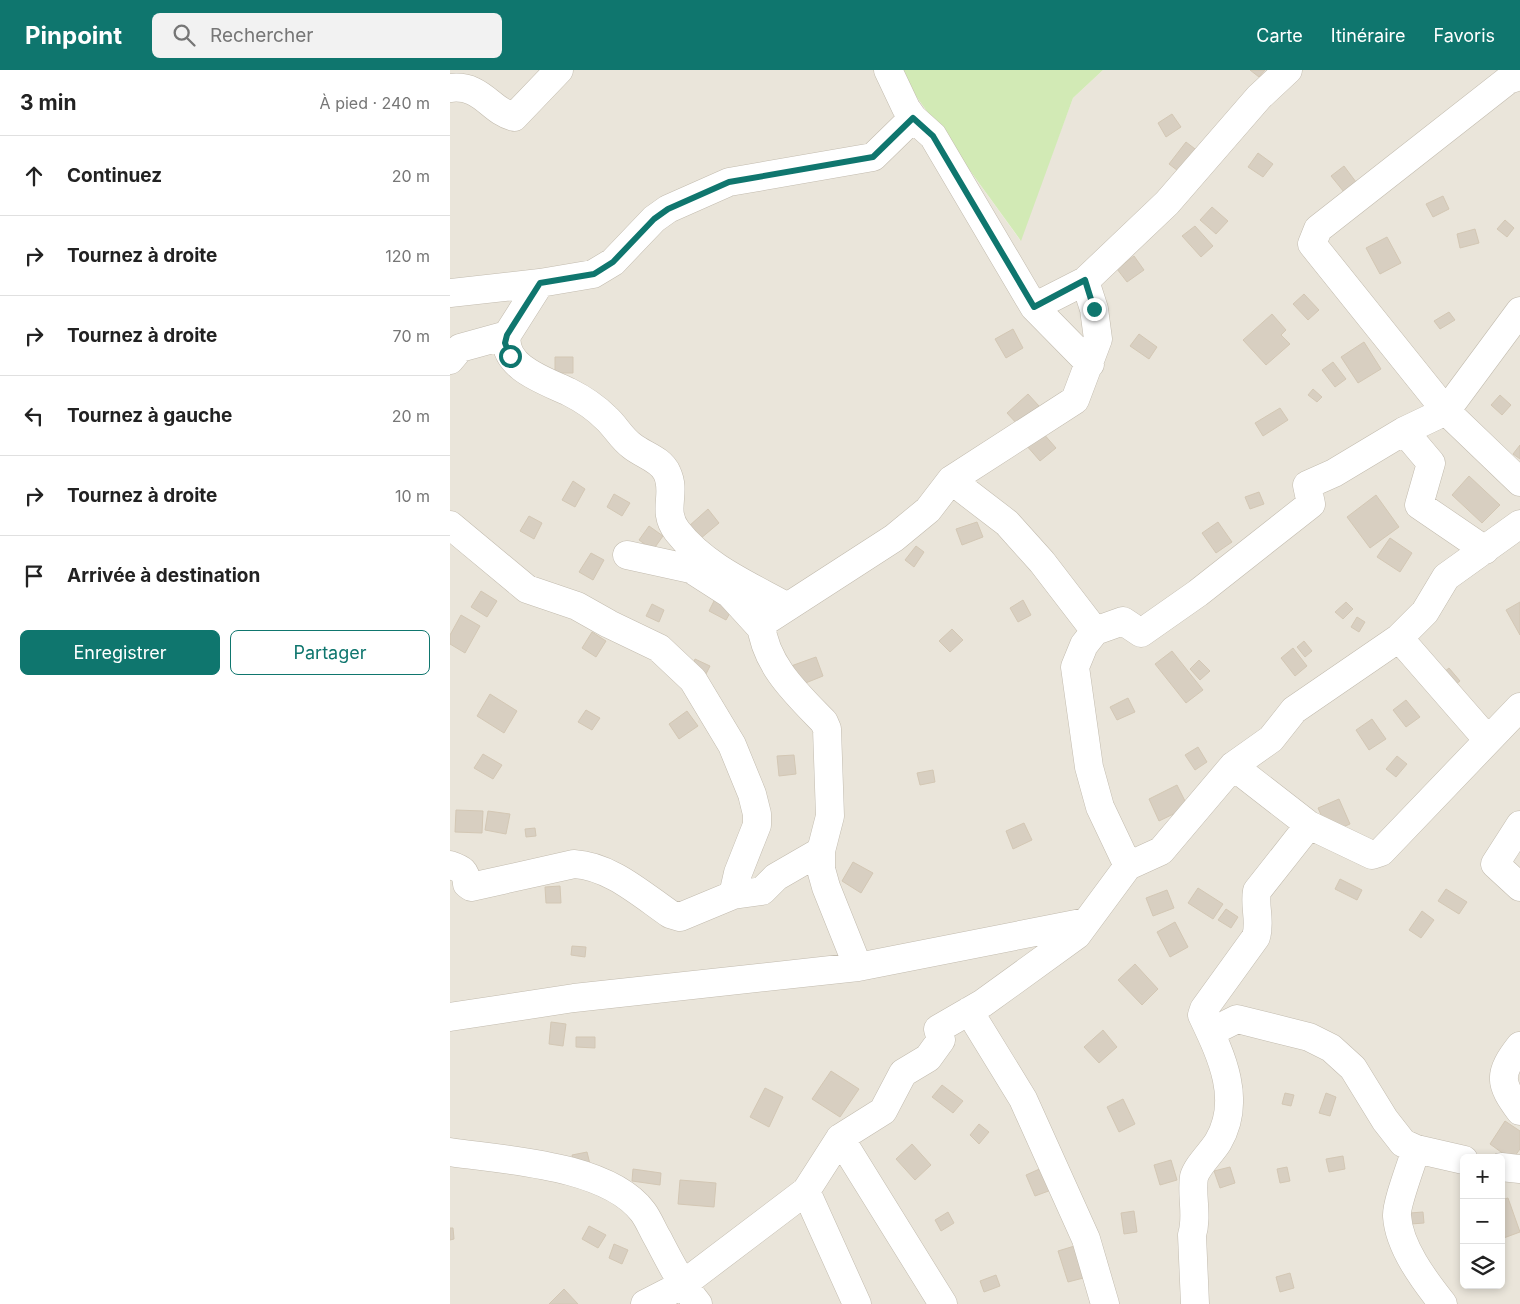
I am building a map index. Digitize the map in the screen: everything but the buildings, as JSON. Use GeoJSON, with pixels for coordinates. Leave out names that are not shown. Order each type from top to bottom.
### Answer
{"type":"FeatureCollection","features":[{"type":"Feature","properties":{"kind":"street"},"geometry":{"type":"LineString","coordinates":[[450,88],[460,87],[485,96],[507,115],[514,117],[559,70]]}},
{"type":"Feature","properties":{"kind":"street"},"geometry":{"type":"LineString","coordinates":[[888,70],[913,118],[933,136],[1034,307],[1090,364]]}},
{"type":"Feature","properties":{"kind":"street"},"geometry":{"type":"LineString","coordinates":[[1034,307],[1085,280],[1167,203],[1259,97],[1288,70]]}},
{"type":"Feature","properties":{"kind":"street"},"geometry":{"type":"LineString","coordinates":[[1520,76],[1508,80],[1318,229],[1313,237],[1312,244],[1446,411],[1520,482]]}},
{"type":"Feature","properties":{"kind":"street"},"geometry":{"type":"LineString","coordinates":[[452,293],[540,283],[594,274],[613,262],[654,219],[668,209],[729,182],[873,157],[913,118]]}},
{"type":"Feature","properties":{"kind":"street"},"geometry":{"type":"LineString","coordinates":[[761,628],[764,620],[894,538],[928,510],[951,480],[1075,400],[1098,339],[1085,280]]}},
{"type":"Feature","properties":{"kind":"street"},"geometry":{"type":"LineString","coordinates":[[540,283],[507,335],[505,343],[510,356],[526,370],[595,407],[612,423],[622,438],[657,461],[667,472],[672,489],[668,502],[670,519],[678,532],[707,561],[786,606]]}},
{"type":"Feature","properties":{"kind":"street"},"geometry":{"type":"LineString","coordinates":[[1128,866],[1100,807],[1084,741],[1075,667],[1084,645],[1096,631],[1124,621],[1141,633],[1198,593],[1311,504],[1307,485],[1334,473],[1404,432],[1446,411],[1520,311]]}},
{"type":"Feature","properties":{"kind":"street"},"geometry":{"type":"LineString","coordinates":[[450,360],[460,348],[507,335]]}},
{"type":"Feature","properties":{"kind":"street"},"geometry":{"type":"LineString","coordinates":[[1404,432],[1431,463],[1419,505],[1485,550]]}},
{"type":"Feature","properties":{"kind":"street"},"geometry":{"type":"LineString","coordinates":[[951,480],[1001,516],[1042,562],[1096,631]]}},
{"type":"Feature","properties":{"kind":"street"},"geometry":{"type":"LineString","coordinates":[[645,1304],[690,1294],[806,1191],[840,1138],[883,1110],[903,1073],[928,1058],[940,1040],[938,1029],[969,1011],[1077,934],[1128,866],[1161,851],[1233,766],[1271,739],[1294,710],[1399,638],[1425,612],[1446,577],[1520,524]]}},
{"type":"Feature","properties":{"kind":"street"},"geometry":{"type":"LineString","coordinates":[[453,536],[526,589],[577,606],[659,648],[693,680],[732,744],[752,794],[757,814],[757,825],[738,873],[733,895]]}},
{"type":"Feature","properties":{"kind":"street"},"geometry":{"type":"LineString","coordinates":[[627,555],[691,569],[730,594],[761,628],[774,663],[784,680],[824,722],[827,729],[830,816],[821,851],[821,869],[826,887],[858,967]]}},
{"type":"Feature","properties":{"kind":"street"},"geometry":{"type":"LineString","coordinates":[[1399,638],[1487,739]]}},
{"type":"Feature","properties":{"kind":"street"},"geometry":{"type":"LineString","coordinates":[[1233,766],[1309,825],[1372,855],[1381,852],[1487,739],[1520,707]]}},
{"type":"Feature","properties":{"kind":"street"},"geometry":{"type":"LineString","coordinates":[[1195,1304],[1192,1235],[1195,1225],[1194,1176],[1219,1141],[1230,1117],[1231,1096],[1225,1069],[1202,1015],[1204,1009],[1256,936],[1259,926],[1256,900],[1257,891],[1309,825]]}},
{"type":"Feature","properties":{"kind":"street"},"geometry":{"type":"LineString","coordinates":[[1520,825],[1495,864],[1520,887]]}},
{"type":"Feature","properties":{"kind":"street"},"geometry":{"type":"LineString","coordinates":[[450,865],[463,870],[466,874],[467,884],[471,887],[574,864],[589,865],[602,869],[670,914],[680,917],[733,895],[762,891],[776,877],[821,851]]}},
{"type":"Feature","properties":{"kind":"street"},"geometry":{"type":"LineString","coordinates":[[450,1017],[574,998],[858,967],[1086,922]]}},
{"type":"Feature","properties":{"kind":"street"},"geometry":{"type":"LineString","coordinates":[[969,1011],[1023,1099],[1086,1238],[1105,1304]]}},
{"type":"Feature","properties":{"kind":"street"},"geometry":{"type":"LineString","coordinates":[[1210,1032],[1237,1019],[1308,1037],[1331,1048],[1354,1068],[1386,1120],[1403,1143],[1416,1149],[1460,1159]]}},
{"type":"Feature","properties":{"kind":"street"},"geometry":{"type":"LineString","coordinates":[[1520,1046],[1504,1069],[1505,1091],[1520,1111]]}},
{"type":"Feature","properties":{"kind":"street"},"geometry":{"type":"LineString","coordinates":[[840,1138],[943,1304]]}},
{"type":"Feature","properties":{"kind":"street"},"geometry":{"type":"LineString","coordinates":[[1416,1149],[1396,1214],[1402,1238],[1412,1258],[1443,1304]]}},
{"type":"Feature","properties":{"kind":"street"},"geometry":{"type":"LineString","coordinates":[[450,1152],[579,1173],[607,1184],[624,1194],[643,1212],[690,1294]]}},
{"type":"Feature","properties":{"kind":"street"},"geometry":{"type":"LineString","coordinates":[[1505,1167],[1520,1169]]}},
{"type":"Feature","properties":{"kind":"street"},"geometry":{"type":"LineString","coordinates":[[806,1191],[857,1304]]}},
{"type":"Feature","properties":{"kind":"shaded area"},"geometry":{"type":"Polygon","coordinates":[[[450,70],[897,70],[1020,240],[1073,98],[1103,70],[1520,70],[1520,1304],[450,1304],[450,70]]]}},
{"type":"Feature","properties":{"kind":"green space"},"geometry":{"type":"Polygon","coordinates":[[[897,70],[1103,70],[1073,98],[1021,241],[897,70]]]}},
{"type":"Feature","properties":{"kind":"route"},"geometry":{"type":"LineString","coordinates":[[510,356],[505,343],[507,335],[540,283],[594,274],[613,262],[654,219],[668,209],[729,182],[863,161],[873,157],[885,148],[913,118],[933,136],[1034,307],[1085,280],[1094,309]]}}]}
